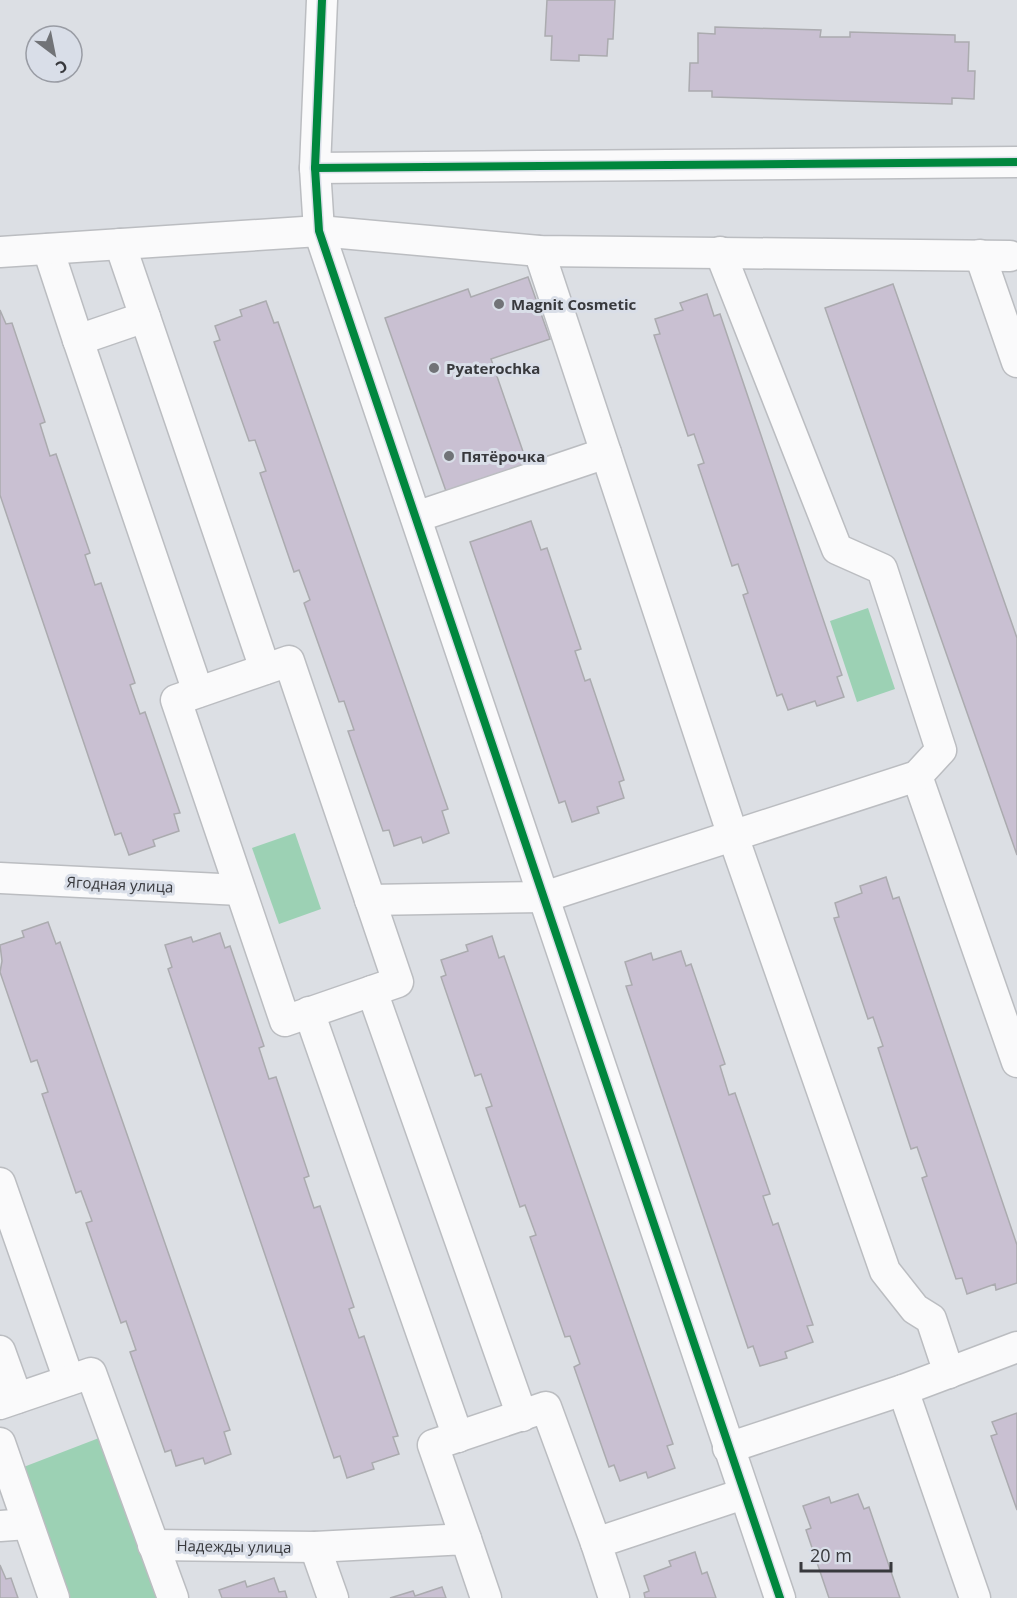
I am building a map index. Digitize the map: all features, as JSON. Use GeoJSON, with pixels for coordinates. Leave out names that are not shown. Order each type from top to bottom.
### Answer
{"type":"FeatureCollection","features":[{"type":"Feature","properties":{"kind":"street"},"geometry":{"type":"LineString","coordinates":[[322,0],[315,168],[319,231],[743,1494],[780,1598]]}},
{"type":"Feature","properties":{"kind":"street"},"geometry":{"type":"LineString","coordinates":[[315,168],[1017,162]]}},
{"type":"Feature","properties":{"kind":"street"},"geometry":{"type":"LineString","coordinates":[[0,252],[319,231],[539,251],[1010,256]]}},
{"type":"Feature","properties":{"kind":"street"},"geometry":{"type":"LineString","coordinates":[[120,244],[265,669]]}},
{"type":"Feature","properties":{"kind":"street"},"geometry":{"type":"LineString","coordinates":[[48,249],[198,692]]}},
{"type":"Feature","properties":{"kind":"street"},"geometry":{"type":"LineString","coordinates":[[539,251],[733,836],[885,1271],[915,1310],[931,1319],[949,1373]]}},
{"type":"Feature","properties":{"kind":"street"},"geometry":{"type":"LineString","coordinates":[[370,900],[544,897],[917,776],[941,750],[882,569],[837,549],[720,252]]}},
{"type":"Feature","properties":{"kind":"street"},"geometry":{"type":"LineString","coordinates":[[980,255],[1017,362]]}},
{"type":"Feature","properties":{"kind":"street"},"geometry":{"type":"LineString","coordinates":[[78,340],[145,317]]}},
{"type":"Feature","properties":{"kind":"street"},"geometry":{"type":"LineString","coordinates":[[416,518],[606,453]]}},
{"type":"Feature","properties":{"kind":"street"},"geometry":{"type":"LineString","coordinates":[[289,661],[398,982],[285,1021],[176,700],[265,669],[289,661]]}},
{"type":"Feature","properties":{"kind":"street"},"geometry":{"type":"LineString","coordinates":[[917,776],[1017,1062]]}},
{"type":"Feature","properties":{"kind":"street","name":"Ягодная улица"},"geometry":{"type":"LineString","coordinates":[[0,878],[240,890]]}},
{"type":"Feature","properties":{"kind":"street"},"geometry":{"type":"LineString","coordinates":[[372,991],[522,1416]]}},
{"type":"Feature","properties":{"kind":"street"},"geometry":{"type":"LineString","coordinates":[[309,1012],[458,1437]]}},
{"type":"Feature","properties":{"kind":"street"},"geometry":{"type":"LineString","coordinates":[[0,1183],[69,1380]]}},
{"type":"Feature","properties":{"kind":"street"},"geometry":{"type":"LineString","coordinates":[[728,1448],[903,1390],[1017,1347]]}},
{"type":"Feature","properties":{"kind":"street"},"geometry":{"type":"LineString","coordinates":[[0,1351],[8,1401],[91,1373],[173,1598]]}},
{"type":"Feature","properties":{"kind":"street"},"geometry":{"type":"LineString","coordinates":[[903,1390],[975,1598]]}},
{"type":"Feature","properties":{"kind":"street"},"geometry":{"type":"LineString","coordinates":[[486,1598],[433,1445],[546,1407],[614,1598]]}},
{"type":"Feature","properties":{"kind":"street"},"geometry":{"type":"LineString","coordinates":[[0,1443],[14,1525],[54,1598]]}},
{"type":"Feature","properties":{"kind":"street"},"geometry":{"type":"LineString","coordinates":[[596,1543],[743,1494]]}},
{"type":"Feature","properties":{"kind":"street","name":"Надежды улица"},"geometry":{"type":"LineString","coordinates":[[153,1545],[315,1547],[466,1539]]}},
{"type":"Feature","properties":{"kind":"street"},"geometry":{"type":"LineString","coordinates":[[315,1547],[333,1598]]}},
{"type":"Feature","properties":{"kind":"green space"},"geometry":{"type":"Polygon","coordinates":[[[868,608],[895,689],[857,702],[830,621],[868,608]]]}},
{"type":"Feature","properties":{"kind":"green space"},"geometry":{"type":"Polygon","coordinates":[[[295,833],[321,909],[279,924],[252,848],[295,833]]]}},
{"type":"Feature","properties":{"kind":"green space"},"geometry":{"type":"Polygon","coordinates":[[[99,1438],[158,1598],[66,1598],[21,1468],[99,1438]]]}},
{"type":"Feature","properties":{"kind":"building"},"geometry":{"type":"Polygon","coordinates":[[[547,0],[615,0],[613,39],[608,39],[607,56],[579,55],[579,61],[551,60],[552,36],[545,36],[547,0]]]}},
{"type":"Feature","properties":{"kind":"building"},"geometry":{"type":"Polygon","coordinates":[[[715,27],[821,30],[820,37],[850,37],[850,32],[955,35],[955,42],[969,42],[968,71],[975,71],[974,99],[952,98],[952,104],[712,97],[712,91],[689,91],[690,63],[698,63],[698,33],[715,34],[715,27]]]}},
{"type":"Feature","properties":{"kind":"building"},"geometry":{"type":"Polygon","coordinates":[[[528,277],[550,339],[491,359],[528,466],[447,494],[385,318],[468,289],[471,297],[528,277]]]}},
{"type":"Feature","properties":{"kind":"building"},"geometry":{"type":"Polygon","coordinates":[[[893,284],[1017,638],[1017,855],[825,308],[893,284]]]}},
{"type":"Feature","properties":{"kind":"building"},"geometry":{"type":"Polygon","coordinates":[[[707,294],[714,316],[720,314],[842,675],[837,677],[844,697],[817,706],[815,701],[788,710],[782,694],[777,696],[743,595],[748,593],[738,564],[732,566],[698,465],[704,463],[694,434],[688,436],[654,335],[660,334],[655,319],[683,310],[680,303],[707,294]]]}},
{"type":"Feature","properties":{"kind":"building"},"geometry":{"type":"Polygon","coordinates":[[[266,301],[274,323],[278,322],[448,809],[442,811],[449,833],[423,843],[421,837],[394,846],[389,830],[383,831],[348,731],[354,730],[344,701],[339,702],[304,603],[310,600],[299,570],[294,572],[260,473],[266,471],[255,440],[249,441],[214,342],[220,340],[215,326],[242,316],[240,310],[266,301]]]}},
{"type":"Feature","properties":{"kind":"building"},"geometry":{"type":"Polygon","coordinates":[[[0,310],[6,324],[12,323],[45,422],[40,424],[50,456],[56,454],[90,553],[85,555],[95,585],[101,583],[135,683],[130,685],[140,714],[145,712],[180,813],[174,814],[179,831],[153,840],[155,846],[129,855],[121,833],[115,835],[0,495],[0,310]]]}},
{"type":"Feature","properties":{"kind":"building"},"geometry":{"type":"Polygon","coordinates":[[[531,521],[541,550],[547,548],[581,649],[575,651],[585,681],[590,679],[624,780],[619,782],[624,798],[597,807],[599,813],[572,822],[565,801],[559,803],[470,542],[531,521]]]}},
{"type":"Feature","properties":{"kind":"building"},"geometry":{"type":"Polygon","coordinates":[[[886,877],[893,899],[899,897],[1017,1245],[1017,1283],[996,1290],[995,1284],[967,1294],[962,1278],[956,1279],[922,1178],[927,1176],[917,1147],[911,1149],[878,1048],[883,1046],[873,1017],[868,1019],[834,918],[839,917],[835,903],[862,893],[860,886],[886,877]]]}},
{"type":"Feature","properties":{"kind":"building"},"geometry":{"type":"Polygon","coordinates":[[[48,922],[56,944],[60,942],[230,1430],[224,1432],[231,1454],[205,1464],[203,1458],[176,1466],[171,1450],[165,1452],[130,1352],[136,1350],[126,1321],[121,1323],[86,1223],[92,1221],[81,1191],[76,1193],[42,1094],[48,1092],[37,1060],[31,1062],[0,972],[2,961],[0,945],[24,937],[22,931],[48,922]]]}},
{"type":"Feature","properties":{"kind":"building"},"geometry":{"type":"Polygon","coordinates":[[[220,933],[225,948],[230,946],[264,1046],[259,1048],[269,1079],[276,1077],[309,1176],[304,1178],[314,1208],[320,1206],[354,1307],[349,1309],[359,1338],[364,1336],[398,1436],[393,1437],[399,1454],[372,1463],[374,1469],[347,1478],[340,1456],[334,1458],[168,969],[172,967],[165,945],[191,937],[193,942],[220,933]]]}},
{"type":"Feature","properties":{"kind":"building"},"geometry":{"type":"Polygon","coordinates":[[[492,936],[499,958],[504,956],[673,1444],[667,1446],[675,1468],[648,1478],[646,1472],[620,1481],[614,1465],[609,1467],[574,1367],[580,1364],[570,1336],[565,1337],[530,1237],[536,1235],[525,1205],[520,1207],[486,1108],[492,1106],[481,1074],[475,1076],[441,977],[446,975],[441,960],[468,951],[466,945],[492,936]]]}},
{"type":"Feature","properties":{"kind":"building"},"geometry":{"type":"Polygon","coordinates":[[[681,951],[686,966],[691,964],[725,1064],[720,1066],[729,1095],[735,1093],[770,1194],[763,1196],[773,1225],[778,1223],[813,1325],[807,1326],[813,1342],[785,1352],[787,1358],[760,1366],[753,1346],[748,1348],[626,986],[632,985],[625,962],[651,953],[653,960],[681,951]]]}},
{"type":"Feature","properties":{"kind":"building"},"geometry":{"type":"Polygon","coordinates":[[[1017,1413],[1017,1510],[991,1436],[997,1434],[992,1422],[1017,1413]]]}},
{"type":"Feature","properties":{"kind":"building"},"geometry":{"type":"Polygon","coordinates":[[[858,1494],[864,1509],[869,1507],[900,1598],[829,1598],[806,1530],[811,1528],[803,1506],[829,1497],[831,1503],[858,1494]]]}},
{"type":"Feature","properties":{"kind":"building"},"geometry":{"type":"Polygon","coordinates":[[[695,1552],[702,1574],[707,1572],[716,1598],[645,1598],[644,1593],[649,1591],[644,1576],[671,1566],[669,1561],[695,1552]]]}},
{"type":"Feature","properties":{"kind":"building"},"geometry":{"type":"Polygon","coordinates":[[[0,1565],[6,1579],[11,1578],[18,1598],[0,1598],[0,1565]]]}},
{"type":"Feature","properties":{"kind":"building"},"geometry":{"type":"Polygon","coordinates":[[[274,1578],[279,1592],[285,1591],[287,1598],[222,1598],[219,1590],[245,1581],[247,1587],[274,1578]]]}},
{"type":"Feature","properties":{"kind":"building"},"geometry":{"type":"Polygon","coordinates":[[[442,1587],[446,1598],[390,1598],[413,1591],[415,1596],[442,1587]]]}},
{"type":"Feature","properties":{"kind":"cycle path"},"geometry":{"type":"LineString","coordinates":[[322,0],[315,168],[319,231],[780,1598]]}},
{"type":"Feature","properties":{"kind":"cycle path"},"geometry":{"type":"LineString","coordinates":[[315,168],[1017,162]]}},
{"type":"Feature","properties":{"kind":"place","name":"Magnit Cosmetic"},"geometry":{"type":"Point","coordinates":[499,304]}},
{"type":"Feature","properties":{"kind":"place","name":"Pyaterochka"},"geometry":{"type":"Point","coordinates":[434,368]}},
{"type":"Feature","properties":{"kind":"place","name":"Пятёрочка"},"geometry":{"type":"Point","coordinates":[449,456]}}]}
